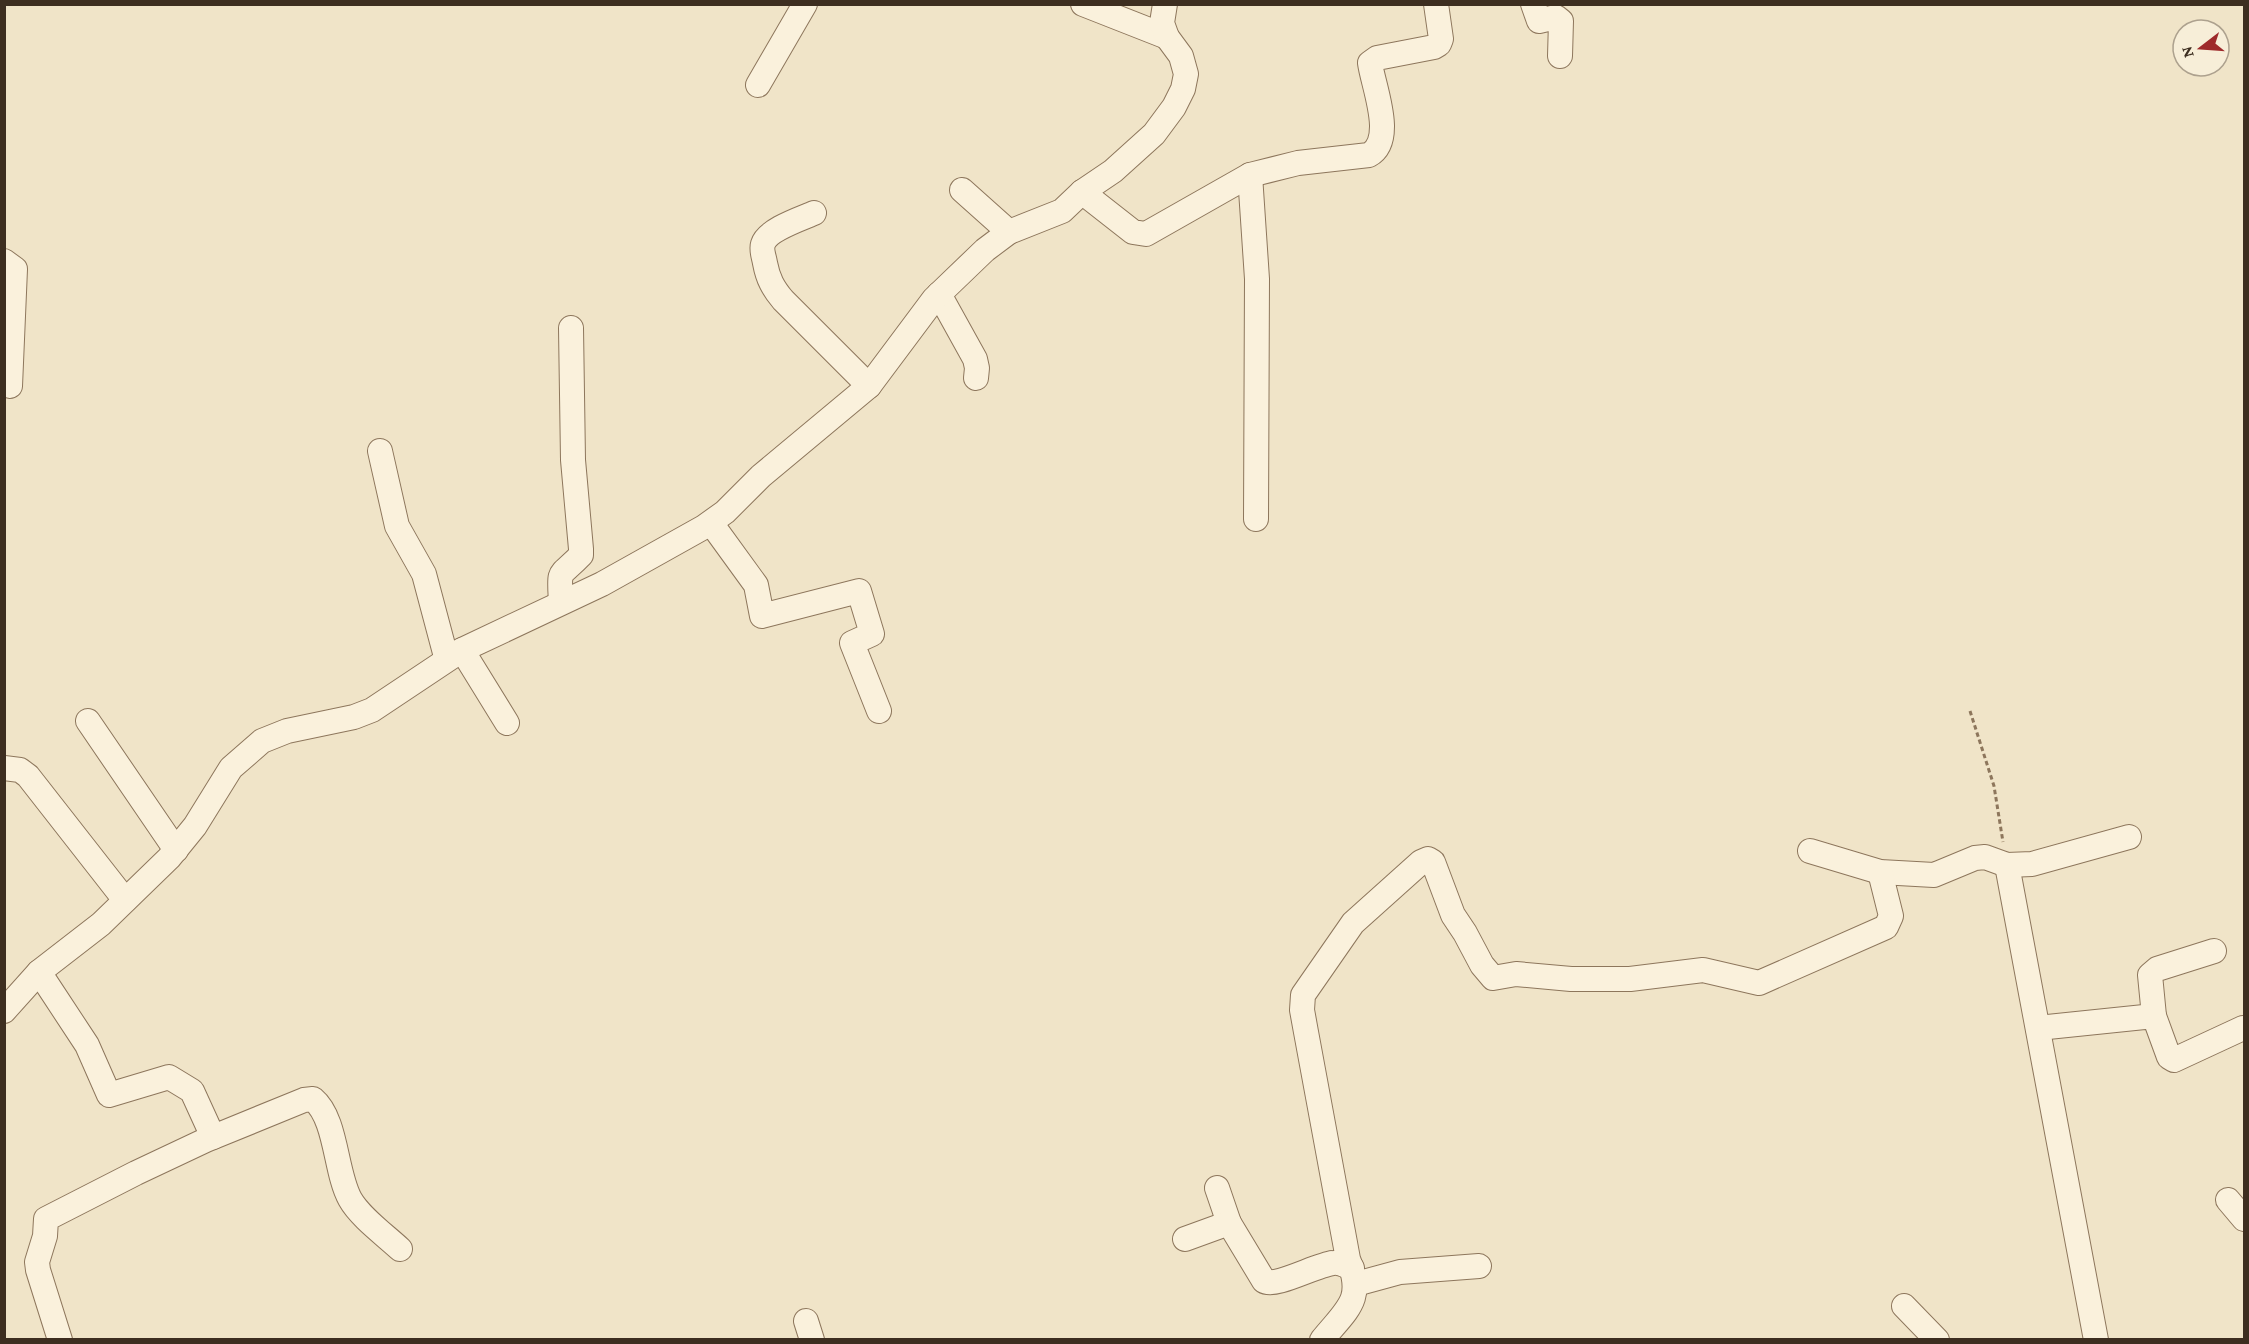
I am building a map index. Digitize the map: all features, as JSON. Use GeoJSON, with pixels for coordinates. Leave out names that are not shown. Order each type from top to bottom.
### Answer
{"type":"FeatureCollection","features":[{"type":"Feature","properties":{"kind":"street"},"geometry":{"type":"LineString","coordinates":[[758,85],[805,4]]}},
{"type":"Feature","properties":{"kind":"street"},"geometry":{"type":"LineString","coordinates":[[1083,4],[1167,37]]}},
{"type":"Feature","properties":{"kind":"street"},"geometry":{"type":"LineString","coordinates":[[4,1011],[39,972],[95,928],[176,850],[195,826],[231,768],[256,745],[273,735],[354,717],[372,710],[454,655],[602,584],[711,523],[725,512],[761,476],[869,386],[939,294],[985,250],[1009,232],[1062,211],[1082,192],[1113,171],[1154,134],[1174,107],[1183,88],[1186,74],[1181,56],[1167,37],[1162,23],[1165,4]]}},
{"type":"Feature","properties":{"kind":"street"},"geometry":{"type":"LineString","coordinates":[[1082,192],[1133,232],[1146,234],[1250,175],[1298,163],[1361,156],[1374,152],[1381,142],[1380,104],[1370,63],[1377,58],[1434,47],[1439,44],[1441,39],[1436,4]]}},
{"type":"Feature","properties":{"kind":"street"},"geometry":{"type":"LineString","coordinates":[[1533,4],[1539,21],[1556,17],[1561,21],[1560,56]]}},
{"type":"Feature","properties":{"kind":"street"},"geometry":{"type":"LineString","coordinates":[[1250,175],[1257,279],[1256,519]]}},
{"type":"Feature","properties":{"kind":"street"},"geometry":{"type":"LineString","coordinates":[[962,190],[1009,232]]}},
{"type":"Feature","properties":{"kind":"street"},"geometry":{"type":"LineString","coordinates":[[814,213],[766,237],[763,245],[767,277],[783,300],[869,386]]}},
{"type":"Feature","properties":{"kind":"street"},"geometry":{"type":"LineString","coordinates":[[4,261],[15,269],[10,386]]}},
{"type":"Feature","properties":{"kind":"street"},"geometry":{"type":"LineString","coordinates":[[939,294],[975,359],[976,378]]}},
{"type":"Feature","properties":{"kind":"street"},"geometry":{"type":"LineString","coordinates":[[561,602],[558,580],[560,573],[580,555],[581,549],[573,460],[571,328]]}},
{"type":"Feature","properties":{"kind":"street"},"geometry":{"type":"LineString","coordinates":[[380,450],[397,526],[424,574],[445,653],[454,655],[507,723]]}},
{"type":"Feature","properties":{"kind":"street"},"geometry":{"type":"LineString","coordinates":[[711,523],[756,585],[762,616],[859,591],[872,634],[852,643],[879,711]]}},
{"type":"Feature","properties":{"kind":"street"},"geometry":{"type":"LineString","coordinates":[[88,722],[176,850]]}},
{"type":"Feature","properties":{"kind":"street"},"geometry":{"type":"LineString","coordinates":[[4,768],[20,770],[28,776],[125,900]]}},
{"type":"Feature","properties":{"kind":"street"},"geometry":{"type":"LineString","coordinates":[[1810,851],[1880,872],[1934,875],[1975,858],[1985,857],[2007,865],[2032,864],[2129,837]]}},
{"type":"Feature","properties":{"kind":"street"},"geometry":{"type":"LineString","coordinates":[[1322,1340],[1348,1309],[1354,1296],[1354,1276],[1348,1259],[1302,1010],[1303,995],[1353,923],[1421,862],[1428,859],[1433,861],[1453,915],[1482,965],[1493,978],[1516,974],[1571,979],[1630,979],[1703,970],[1759,983],[1887,927],[1891,916],[1880,872]]}},
{"type":"Feature","properties":{"kind":"street"},"geometry":{"type":"LineString","coordinates":[[2007,865],[2096,1340]]}},
{"type":"Feature","properties":{"kind":"street"},"geometry":{"type":"LineString","coordinates":[[2214,951],[2157,969],[2150,975],[2154,1016],[2169,1057],[2174,1060],[2243,1028]]}},
{"type":"Feature","properties":{"kind":"street"},"geometry":{"type":"LineString","coordinates":[[39,972],[87,1045],[109,1095],[169,1077],[192,1091],[213,1137]]}},
{"type":"Feature","properties":{"kind":"street"},"geometry":{"type":"LineString","coordinates":[[2038,1028],[2154,1016]]}},
{"type":"Feature","properties":{"kind":"street"},"geometry":{"type":"LineString","coordinates":[[60,1340],[37,1262],[45,1236],[46,1219],[125,1178],[213,1137],[304,1100],[313,1099],[320,1105],[328,1124],[350,1200],[400,1249]]}},
{"type":"Feature","properties":{"kind":"street"},"geometry":{"type":"LineString","coordinates":[[1217,1188],[1229,1223],[1268,1284],[1277,1283],[1302,1272],[1333,1263],[1354,1276],[1479,1266]]}},
{"type":"Feature","properties":{"kind":"street"},"geometry":{"type":"LineString","coordinates":[[2228,1200],[2244,1219]]}},
{"type":"Feature","properties":{"kind":"street"},"geometry":{"type":"LineString","coordinates":[[1185,1239],[1229,1223]]}},
{"type":"Feature","properties":{"kind":"street"},"geometry":{"type":"LineString","coordinates":[[1904,1306],[1937,1340]]}},
{"type":"Feature","properties":{"kind":"path"},"geometry":{"type":"LineString","coordinates":[[1970,711],[1994,786],[2007,865]]}}]}
